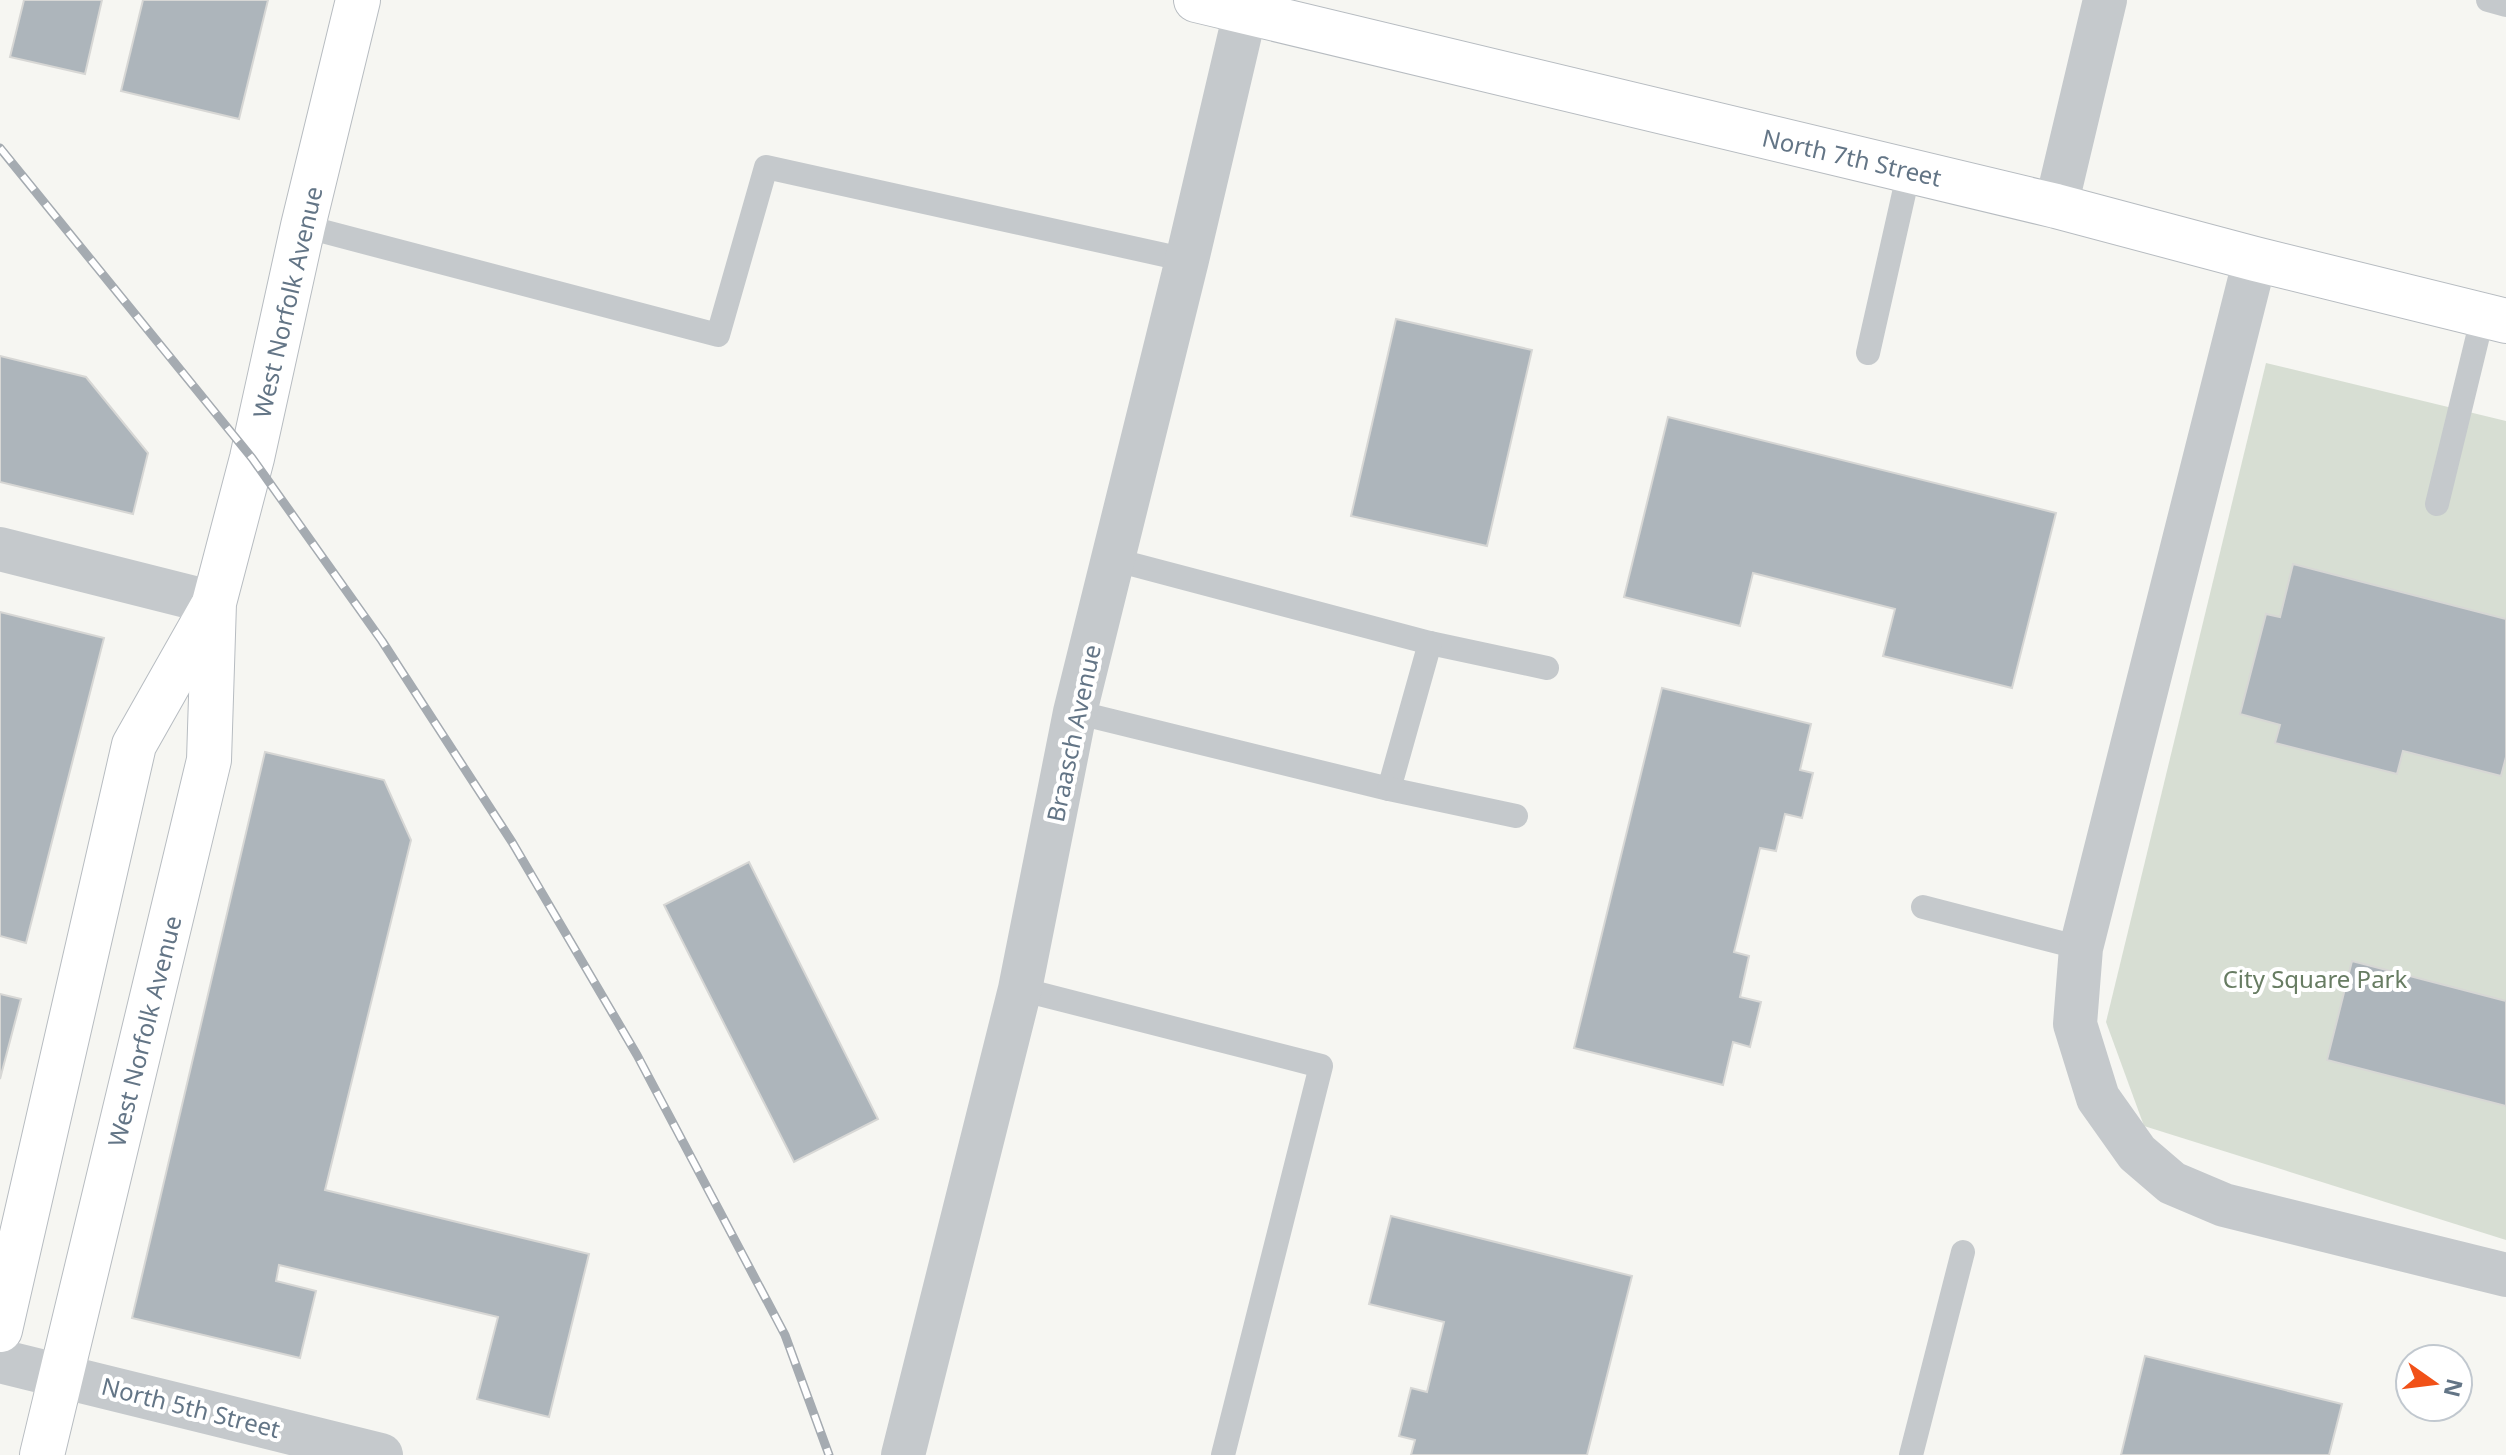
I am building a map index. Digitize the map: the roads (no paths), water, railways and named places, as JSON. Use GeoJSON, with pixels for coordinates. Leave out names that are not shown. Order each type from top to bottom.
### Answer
{"type":"FeatureCollection","features":[{"type":"Feature","properties":{"kind":"main road","name":"West Norfolk Avenue"},"geometry":{"type":"LineString","coordinates":[[42,1455],[209,760],[214,603],[252,458],[303,226],[358,0]]}},
{"type":"Feature","properties":{"kind":"main road","name":"North 7th Street"},"geometry":{"type":"LineString","coordinates":[[1196,0],[1247,6],[2494,318]]}},
{"type":"Feature","properties":{"kind":"main road","name":"West Norfolk Avenue"},"geometry":{"type":"LineString","coordinates":[[0,1330],[134,745],[214,603]]}},
{"type":"Feature","properties":{"kind":"street"},"geometry":{"type":"LineString","coordinates":[[2056,206],[2105,0]]}},
{"type":"Feature","properties":{"kind":"street","name":"Braasch Avenue"},"geometry":{"type":"LineString","coordinates":[[903,1455],[1020,989],[1075,712],[1247,6]]}},
{"type":"Feature","properties":{"kind":"street"},"geometry":{"type":"LineString","coordinates":[[2255,259],[2081,948],[2075,1024],[2098,1098],[2137,1153],[2172,1183],[2224,1205],[2506,1275]]}},
{"type":"Feature","properties":{"kind":"street"},"geometry":{"type":"LineString","coordinates":[[0,549],[214,603]]}},
{"type":"Feature","properties":{"kind":"street","name":"North 5th Street"},"geometry":{"type":"LineString","coordinates":[[0,1361],[381,1455]]}},
{"type":"Feature","properties":{"kind":"lane"},"geometry":{"type":"LineString","coordinates":[[2488,0],[2506,5]]}},
{"type":"Feature","properties":{"kind":"lane"},"geometry":{"type":"LineString","coordinates":[[303,226],[718,335],[766,167],[1187,260]]}},
{"type":"Feature","properties":{"kind":"lane"},"geometry":{"type":"LineString","coordinates":[[1868,353],[1909,171]]}},
{"type":"Feature","properties":{"kind":"lane"},"geometry":{"type":"LineString","coordinates":[[2437,504],[2494,318]]}},
{"type":"Feature","properties":{"kind":"lane"},"geometry":{"type":"LineString","coordinates":[[1112,559],[1430,643],[1547,668]]}},
{"type":"Feature","properties":{"kind":"lane"},"geometry":{"type":"LineString","coordinates":[[1389,789],[1430,643]]}},
{"type":"Feature","properties":{"kind":"lane"},"geometry":{"type":"LineString","coordinates":[[1075,712],[1389,789],[1516,816]]}},
{"type":"Feature","properties":{"kind":"lane"},"geometry":{"type":"LineString","coordinates":[[1923,907],[2081,948]]}},
{"type":"Feature","properties":{"kind":"lane"},"geometry":{"type":"LineString","coordinates":[[1020,989],[1321,1066],[1223,1455]]}},
{"type":"Feature","properties":{"kind":"lane"},"geometry":{"type":"LineString","coordinates":[[1911,1455],[1963,1252]]}},
{"type":"Feature","properties":{"kind":"railway"},"geometry":{"type":"LineString","coordinates":[[0,148],[252,458],[382,641],[512,842],[637,1055],[785,1335],[829,1455]]}},
{"type":"Feature","properties":{"kind":"park label","name":"City Square Park"},"geometry":{"type":"Point","coordinates":[2315,978]}}]}
